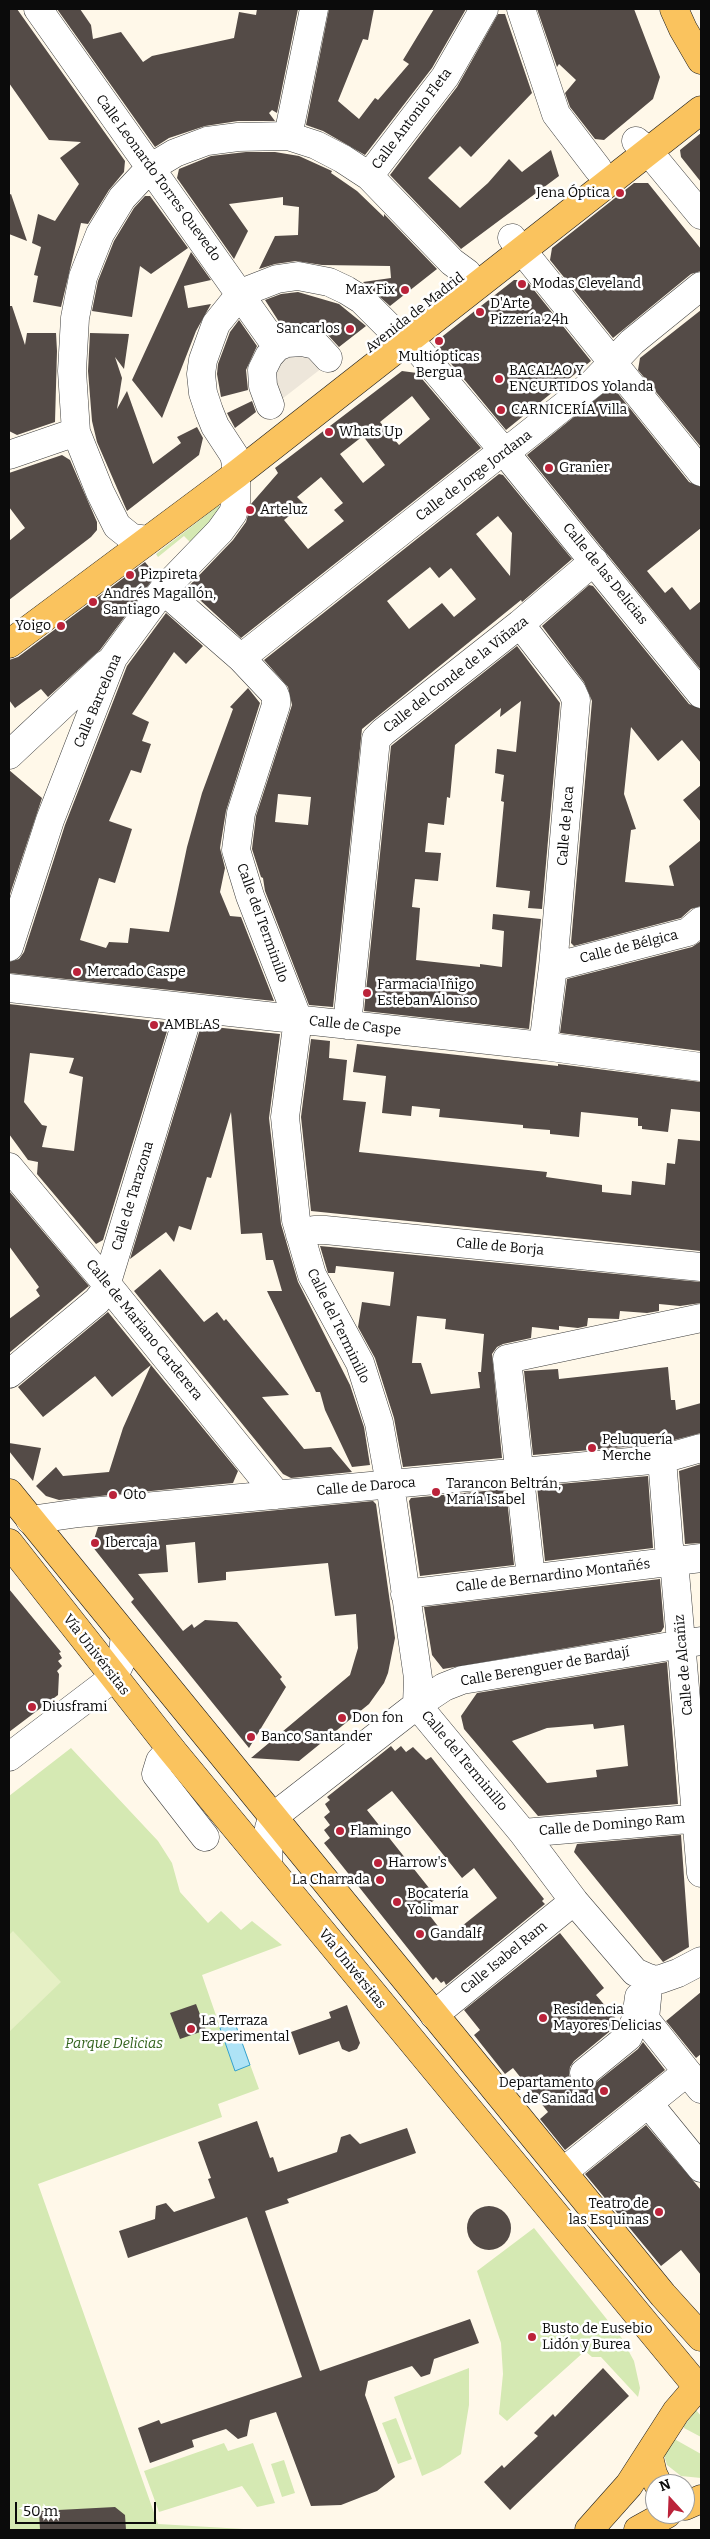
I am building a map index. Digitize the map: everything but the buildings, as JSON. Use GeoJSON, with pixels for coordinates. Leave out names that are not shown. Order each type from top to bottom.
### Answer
{"type":"FeatureCollection","features":[{"type":"Feature","properties":{"kind":"main road"},"geometry":{"type":"LineString","coordinates":[[674,9],[701,60]]}},
{"type":"Feature","properties":{"kind":"main road","name":"Avenida de Madrid"},"geometry":{"type":"LineString","coordinates":[[9,622],[137,537],[236,465],[642,146],[701,88]]}},
{"type":"Feature","properties":{"kind":"main road","name":"Avenida de Madrid"},"geometry":{"type":"LineString","coordinates":[[401,336],[468,273],[517,245],[598,170],[701,110]]}},
{"type":"Feature","properties":{"kind":"main road","name":"Avenida de Madrid"},"geometry":{"type":"LineString","coordinates":[[9,644],[137,537]]}},
{"type":"Feature","properties":{"kind":"main road"},"geometry":{"type":"LineString","coordinates":[[9,1492],[19,1522],[125,1636],[701,2338]]}},
{"type":"Feature","properties":{"kind":"main road","name":"Vía Univérsitas"},"geometry":{"type":"LineString","coordinates":[[9,1543],[113,1678],[171,1749],[700,2387]]}},
{"type":"Feature","properties":{"kind":"main road"},"geometry":{"type":"LineString","coordinates":[[590,2530],[629,2485],[649,2457],[676,2412],[700,2387]]}},
{"type":"Feature","properties":{"kind":"main road"},"geometry":{"type":"LineString","coordinates":[[649,2457],[655,2474]]}},
{"type":"Feature","properties":{"kind":"main road"},"geometry":{"type":"LineString","coordinates":[[638,2530],[650,2524]]}},
{"type":"Feature","properties":{"kind":"street","name":"Calle Leonardo Torres Quevedo"},"geometry":{"type":"LineString","coordinates":[[38,9],[241,293],[277,347]]}},
{"type":"Feature","properties":{"kind":"street"},"geometry":{"type":"LineString","coordinates":[[288,136],[314,9]]}},
{"type":"Feature","properties":{"kind":"street","name":"Calle Antonio Fleta"},"geometry":{"type":"LineString","coordinates":[[369,176],[445,77],[484,9]]}},
{"type":"Feature","properties":{"kind":"street"},"geometry":{"type":"LineString","coordinates":[[521,9],[556,114],[598,170]]}},
{"type":"Feature","properties":{"kind":"street"},"geometry":{"type":"LineString","coordinates":[[137,537],[117,526],[76,432],[72,371],[75,318],[83,277],[100,234],[122,198],[150,168],[175,152],[207,142],[260,135],[288,136],[316,145],[343,158],[369,176],[452,262],[468,273]]}},
{"type":"Feature","properties":{"kind":"street"},"geometry":{"type":"LineString","coordinates":[[642,146],[701,215]]}},
{"type":"Feature","properties":{"kind":"street"},"geometry":{"type":"LineString","coordinates":[[517,245],[701,472]]}},
{"type":"Feature","properties":{"kind":"street","name":"Calle de las Delicias"},"geometry":{"type":"LineString","coordinates":[[241,293],[277,279],[298,276],[315,278],[338,286],[362,300],[401,336],[504,451],[701,694]]}},
{"type":"Feature","properties":{"kind":"street","name":"Calle de Jorge Jordana"},"geometry":{"type":"LineString","coordinates":[[241,658],[593,383],[632,342],[701,286]]}},
{"type":"Feature","properties":{"kind":"street"},"geometry":{"type":"LineString","coordinates":[[236,465],[209,411],[203,393],[201,374],[202,360],[216,324],[241,293]]}},
{"type":"Feature","properties":{"kind":"street"},"geometry":{"type":"LineString","coordinates":[[270,405],[263,386],[262,370],[269,356],[277,347],[294,342],[316,345],[328,358]]}},
{"type":"Feature","properties":{"kind":"street"},"geometry":{"type":"LineString","coordinates":[[9,455],[76,432]]}},
{"type":"Feature","properties":{"kind":"street","name":"Calle Barcelona"},"geometry":{"type":"LineString","coordinates":[[9,947],[50,820],[113,658],[163,590],[220,531],[233,514],[236,502],[236,465]]}},
{"type":"Feature","properties":{"kind":"street","name":"Calle del Conde de la Viñaza"},"geometry":{"type":"LineString","coordinates":[[347,1025],[376,739],[520,624],[594,561]]}},
{"type":"Feature","properties":{"kind":"street","name":"Calle del Terminillo"},"geometry":{"type":"LineString","coordinates":[[163,590],[241,658],[274,693],[276,705],[241,813],[236,850],[244,881],[297,1019],[285,1117],[298,1228],[312,1275],[365,1376],[379,1423],[390,1484],[418,1678],[417,1705],[524,1832],[574,1900],[630,1966],[646,1977]]}},
{"type":"Feature","properties":{"kind":"street","name":"Calle de Jaca"},"geometry":{"type":"LineString","coordinates":[[520,624],[572,691],[576,700],[553,967],[543,1046]]}},
{"type":"Feature","properties":{"kind":"street"},"geometry":{"type":"LineString","coordinates":[[9,756],[113,658]]}},
{"type":"Feature","properties":{"kind":"street","name":"Calle de Bélgica"},"geometry":{"type":"LineString","coordinates":[[553,967],[688,932],[701,921]]}},
{"type":"Feature","properties":{"kind":"street","name":"Calle de Caspe"},"geometry":{"type":"LineString","coordinates":[[9,988],[543,1046],[701,1067]]}},
{"type":"Feature","properties":{"kind":"street","name":"Calle de Tarazona"},"geometry":{"type":"LineString","coordinates":[[9,1374],[98,1301],[106,1283],[190,1009]]}},
{"type":"Feature","properties":{"kind":"street","name":"Calle de Mariano Carderera"},"geometry":{"type":"LineString","coordinates":[[9,1167],[106,1283],[277,1495]]}},
{"type":"Feature","properties":{"kind":"street","name":"Calle de Borja"},"geometry":{"type":"LineString","coordinates":[[298,1228],[701,1267]]}},
{"type":"Feature","properties":{"kind":"street"},"geometry":{"type":"LineString","coordinates":[[531,1578],[507,1359],[701,1318]]}},
{"type":"Feature","properties":{"kind":"street","name":"Calle de Daroca"},"geometry":{"type":"LineString","coordinates":[[19,1522],[79,1513],[519,1473],[662,1458],[701,1448]]}},
{"type":"Feature","properties":{"kind":"street","name":"Calle de Alcañiz"},"geometry":{"type":"LineString","coordinates":[[662,1458],[669,1546],[692,1643],[701,1873]]}},
{"type":"Feature","properties":{"kind":"street","name":"Calle de Bernardino Montañés"},"geometry":{"type":"LineString","coordinates":[[405,1594],[701,1558]]}},
{"type":"Feature","properties":{"kind":"street"},"geometry":{"type":"LineString","coordinates":[[9,1757],[113,1678],[122,1659],[125,1636]]}},
{"type":"Feature","properties":{"kind":"street","name":"Calle Berenguer de Bardají"},"geometry":{"type":"LineString","coordinates":[[273,1817],[417,1705],[444,1688],[462,1680],[692,1643]]}},
{"type":"Feature","properties":{"kind":"street"},"geometry":{"type":"LineString","coordinates":[[171,1749],[160,1761],[156,1774],[205,1837]]}},
{"type":"Feature","properties":{"kind":"street"},"geometry":{"type":"LineString","coordinates":[[268,1866],[269,1828],[273,1817]]}},
{"type":"Feature","properties":{"kind":"street","name":"Calle de Domingo Ram"},"geometry":{"type":"LineString","coordinates":[[524,1832],[699,1818]]}},
{"type":"Feature","properties":{"kind":"street","name":"Calle Isabel Ram"},"geometry":{"type":"LineString","coordinates":[[434,2014],[574,1900]]}},
{"type":"Feature","properties":{"kind":"street"},"geometry":{"type":"LineString","coordinates":[[646,1977],[653,1980],[670,1977],[701,1960]]}},
{"type":"Feature","properties":{"kind":"street"},"geometry":{"type":"LineString","coordinates":[[584,2073],[632,2031],[646,1977]]}},
{"type":"Feature","properties":{"kind":"street"},"geometry":{"type":"LineString","coordinates":[[563,2172],[648,2104],[694,2080],[645,2019],[646,1977]]}},
{"type":"Feature","properties":{"kind":"street"},"geometry":{"type":"LineString","coordinates":[[648,2104],[701,2168]]}},
{"type":"Feature","properties":{"kind":"green space"},"geometry":{"type":"Polygon","coordinates":[[[218,506],[222,506],[221,512],[190,542],[184,536],[158,557],[156,554],[218,506]]]}},
{"type":"Feature","properties":{"kind":"green space","name":"Parque Delicias"},"geometry":{"type":"Polygon","coordinates":[[[71,1748],[158,1841],[172,1863],[180,1892],[208,1923],[221,1911],[241,1930],[252,1921],[282,1945],[202,1975],[220,2027],[235,2023],[259,2089],[218,2104],[222,2117],[38,2184],[158,2524],[261,2530],[9,2530],[9,1796],[71,1748]]]}},
{"type":"Feature","properties":{"kind":"green space"},"geometry":{"type":"Polygon","coordinates":[[[13,1931],[61,1982],[9,2032],[9,1935],[13,1931]]]}},
{"type":"Feature","properties":{"kind":"green space"},"geometry":{"type":"Polygon","coordinates":[[[534,2228],[621,2337],[634,2361],[640,2388],[638,2397],[601,2357],[592,2357],[585,2351],[507,2421],[499,2414],[503,2374],[501,2343],[477,2271],[534,2228]]]}},
{"type":"Feature","properties":{"kind":"green space"},"geometry":{"type":"Polygon","coordinates":[[[469,2368],[469,2405],[461,2454],[440,2468],[422,2476],[394,2397],[469,2368]]]}},
{"type":"Feature","properties":{"kind":"green space"},"geometry":{"type":"Polygon","coordinates":[[[696,2410],[701,2416],[701,2437],[684,2428],[696,2410]]]}},
{"type":"Feature","properties":{"kind":"green space"},"geometry":{"type":"Polygon","coordinates":[[[396,2418],[412,2459],[398,2464],[382,2423],[396,2418]]]}},
{"type":"Feature","properties":{"kind":"green space"},"geometry":{"type":"Polygon","coordinates":[[[669,2436],[701,2454],[701,2478],[695,2477],[695,2474],[678,2474],[667,2465],[663,2452],[669,2436]]]}},
{"type":"Feature","properties":{"kind":"green space"},"geometry":{"type":"Polygon","coordinates":[[[224,2443],[228,2451],[253,2443],[275,2503],[257,2507],[242,2486],[159,2512],[144,2471],[224,2443]]]}},
{"type":"Feature","properties":{"kind":"green space"},"geometry":{"type":"Polygon","coordinates":[[[284,2460],[295,2493],[282,2497],[271,2464],[284,2460]]]}},
{"type":"Feature","properties":{"kind":"shaded area"},"geometry":{"type":"Polygon","coordinates":[[[286,337],[331,361],[273,406],[265,353],[286,337]]]}},
{"type":"Feature","properties":{"kind":"water"},"geometry":{"type":"Polygon","coordinates":[[[235,2023],[250,2065],[235,2071],[220,2028],[235,2023]]]}},
{"type":"Feature","properties":{"kind":"place","name":"Jena Óptica"},"geometry":{"type":"Point","coordinates":[620,193]}},
{"type":"Feature","properties":{"kind":"place","name":"Modas Cleveland"},"geometry":{"type":"Point","coordinates":[522,284]}},
{"type":"Feature","properties":{"kind":"place","name":"Max Fix"},"geometry":{"type":"Point","coordinates":[405,290]}},
{"type":"Feature","properties":{"kind":"place","name":"D'Arte Pizzería 24h"},"geometry":{"type":"Point","coordinates":[480,312]}},
{"type":"Feature","properties":{"kind":"place","name":"Sancarlos"},"geometry":{"type":"Point","coordinates":[350,329]}},
{"type":"Feature","properties":{"kind":"place","name":"Multiópticas Bergua"},"geometry":{"type":"Point","coordinates":[439,341]}},
{"type":"Feature","properties":{"kind":"place","name":"BACALAO Y ENCURTIDOS Yolanda"},"geometry":{"type":"Point","coordinates":[499,379]}},
{"type":"Feature","properties":{"kind":"place","name":"CARNICERÍA Villa"},"geometry":{"type":"Point","coordinates":[501,410]}},
{"type":"Feature","properties":{"kind":"place","name":"Whats Up"},"geometry":{"type":"Point","coordinates":[329,432]}},
{"type":"Feature","properties":{"kind":"place","name":"Granier"},"geometry":{"type":"Point","coordinates":[549,468]}},
{"type":"Feature","properties":{"kind":"place","name":"Arteluz"},"geometry":{"type":"Point","coordinates":[250,510]}},
{"type":"Feature","properties":{"kind":"place","name":"Pizpireta"},"geometry":{"type":"Point","coordinates":[130,575]}},
{"type":"Feature","properties":{"kind":"place","name":"Andrés Magallón, Santiago"},"geometry":{"type":"Point","coordinates":[93,602]}},
{"type":"Feature","properties":{"kind":"place","name":"Yoigo"},"geometry":{"type":"Point","coordinates":[61,626]}},
{"type":"Feature","properties":{"kind":"place","name":"Mercado Caspe"},"geometry":{"type":"Point","coordinates":[77,972]}},
{"type":"Feature","properties":{"kind":"place","name":"Farmacia Iñigo Esteban Alonso"},"geometry":{"type":"Point","coordinates":[367,993]}},
{"type":"Feature","properties":{"kind":"place","name":"AMBLAS"},"geometry":{"type":"Point","coordinates":[154,1025]}},
{"type":"Feature","properties":{"kind":"place","name":"Peluquería Merche"},"geometry":{"type":"Point","coordinates":[592,1448]}},
{"type":"Feature","properties":{"kind":"place","name":"Tarancon Beltrán, María Isabel"},"geometry":{"type":"Point","coordinates":[436,1492]}},
{"type":"Feature","properties":{"kind":"place","name":"Oto"},"geometry":{"type":"Point","coordinates":[113,1495]}},
{"type":"Feature","properties":{"kind":"place","name":"Ibercaja"},"geometry":{"type":"Point","coordinates":[95,1543]}},
{"type":"Feature","properties":{"kind":"place","name":"Diusframi"},"geometry":{"type":"Point","coordinates":[32,1707]}},
{"type":"Feature","properties":{"kind":"place","name":"Don fon"},"geometry":{"type":"Point","coordinates":[342,1718]}},
{"type":"Feature","properties":{"kind":"place","name":"Banco Santander"},"geometry":{"type":"Point","coordinates":[251,1737]}},
{"type":"Feature","properties":{"kind":"place","name":"Flamingo"},"geometry":{"type":"Point","coordinates":[340,1831]}},
{"type":"Feature","properties":{"kind":"place","name":"Harrow's"},"geometry":{"type":"Point","coordinates":[378,1863]}},
{"type":"Feature","properties":{"kind":"place","name":"La Charrada"},"geometry":{"type":"Point","coordinates":[380,1880]}},
{"type":"Feature","properties":{"kind":"place","name":"Bocatería Yolimar"},"geometry":{"type":"Point","coordinates":[397,1902]}},
{"type":"Feature","properties":{"kind":"place","name":"Gandalf"},"geometry":{"type":"Point","coordinates":[420,1934]}},
{"type":"Feature","properties":{"kind":"place","name":"Residencia Mayores Delicias"},"geometry":{"type":"Point","coordinates":[543,2018]}},
{"type":"Feature","properties":{"kind":"place","name":"La Terraza Experimental"},"geometry":{"type":"Point","coordinates":[191,2029]}},
{"type":"Feature","properties":{"kind":"place","name":"Departamento de Sanidad"},"geometry":{"type":"Point","coordinates":[604,2091]}},
{"type":"Feature","properties":{"kind":"place","name":"Teatro de las Esquinas"},"geometry":{"type":"Point","coordinates":[659,2212]}},
{"type":"Feature","properties":{"kind":"place","name":"Busto de Eusebio Lidón y Burea"},"geometry":{"type":"Point","coordinates":[532,2337]}}]}
